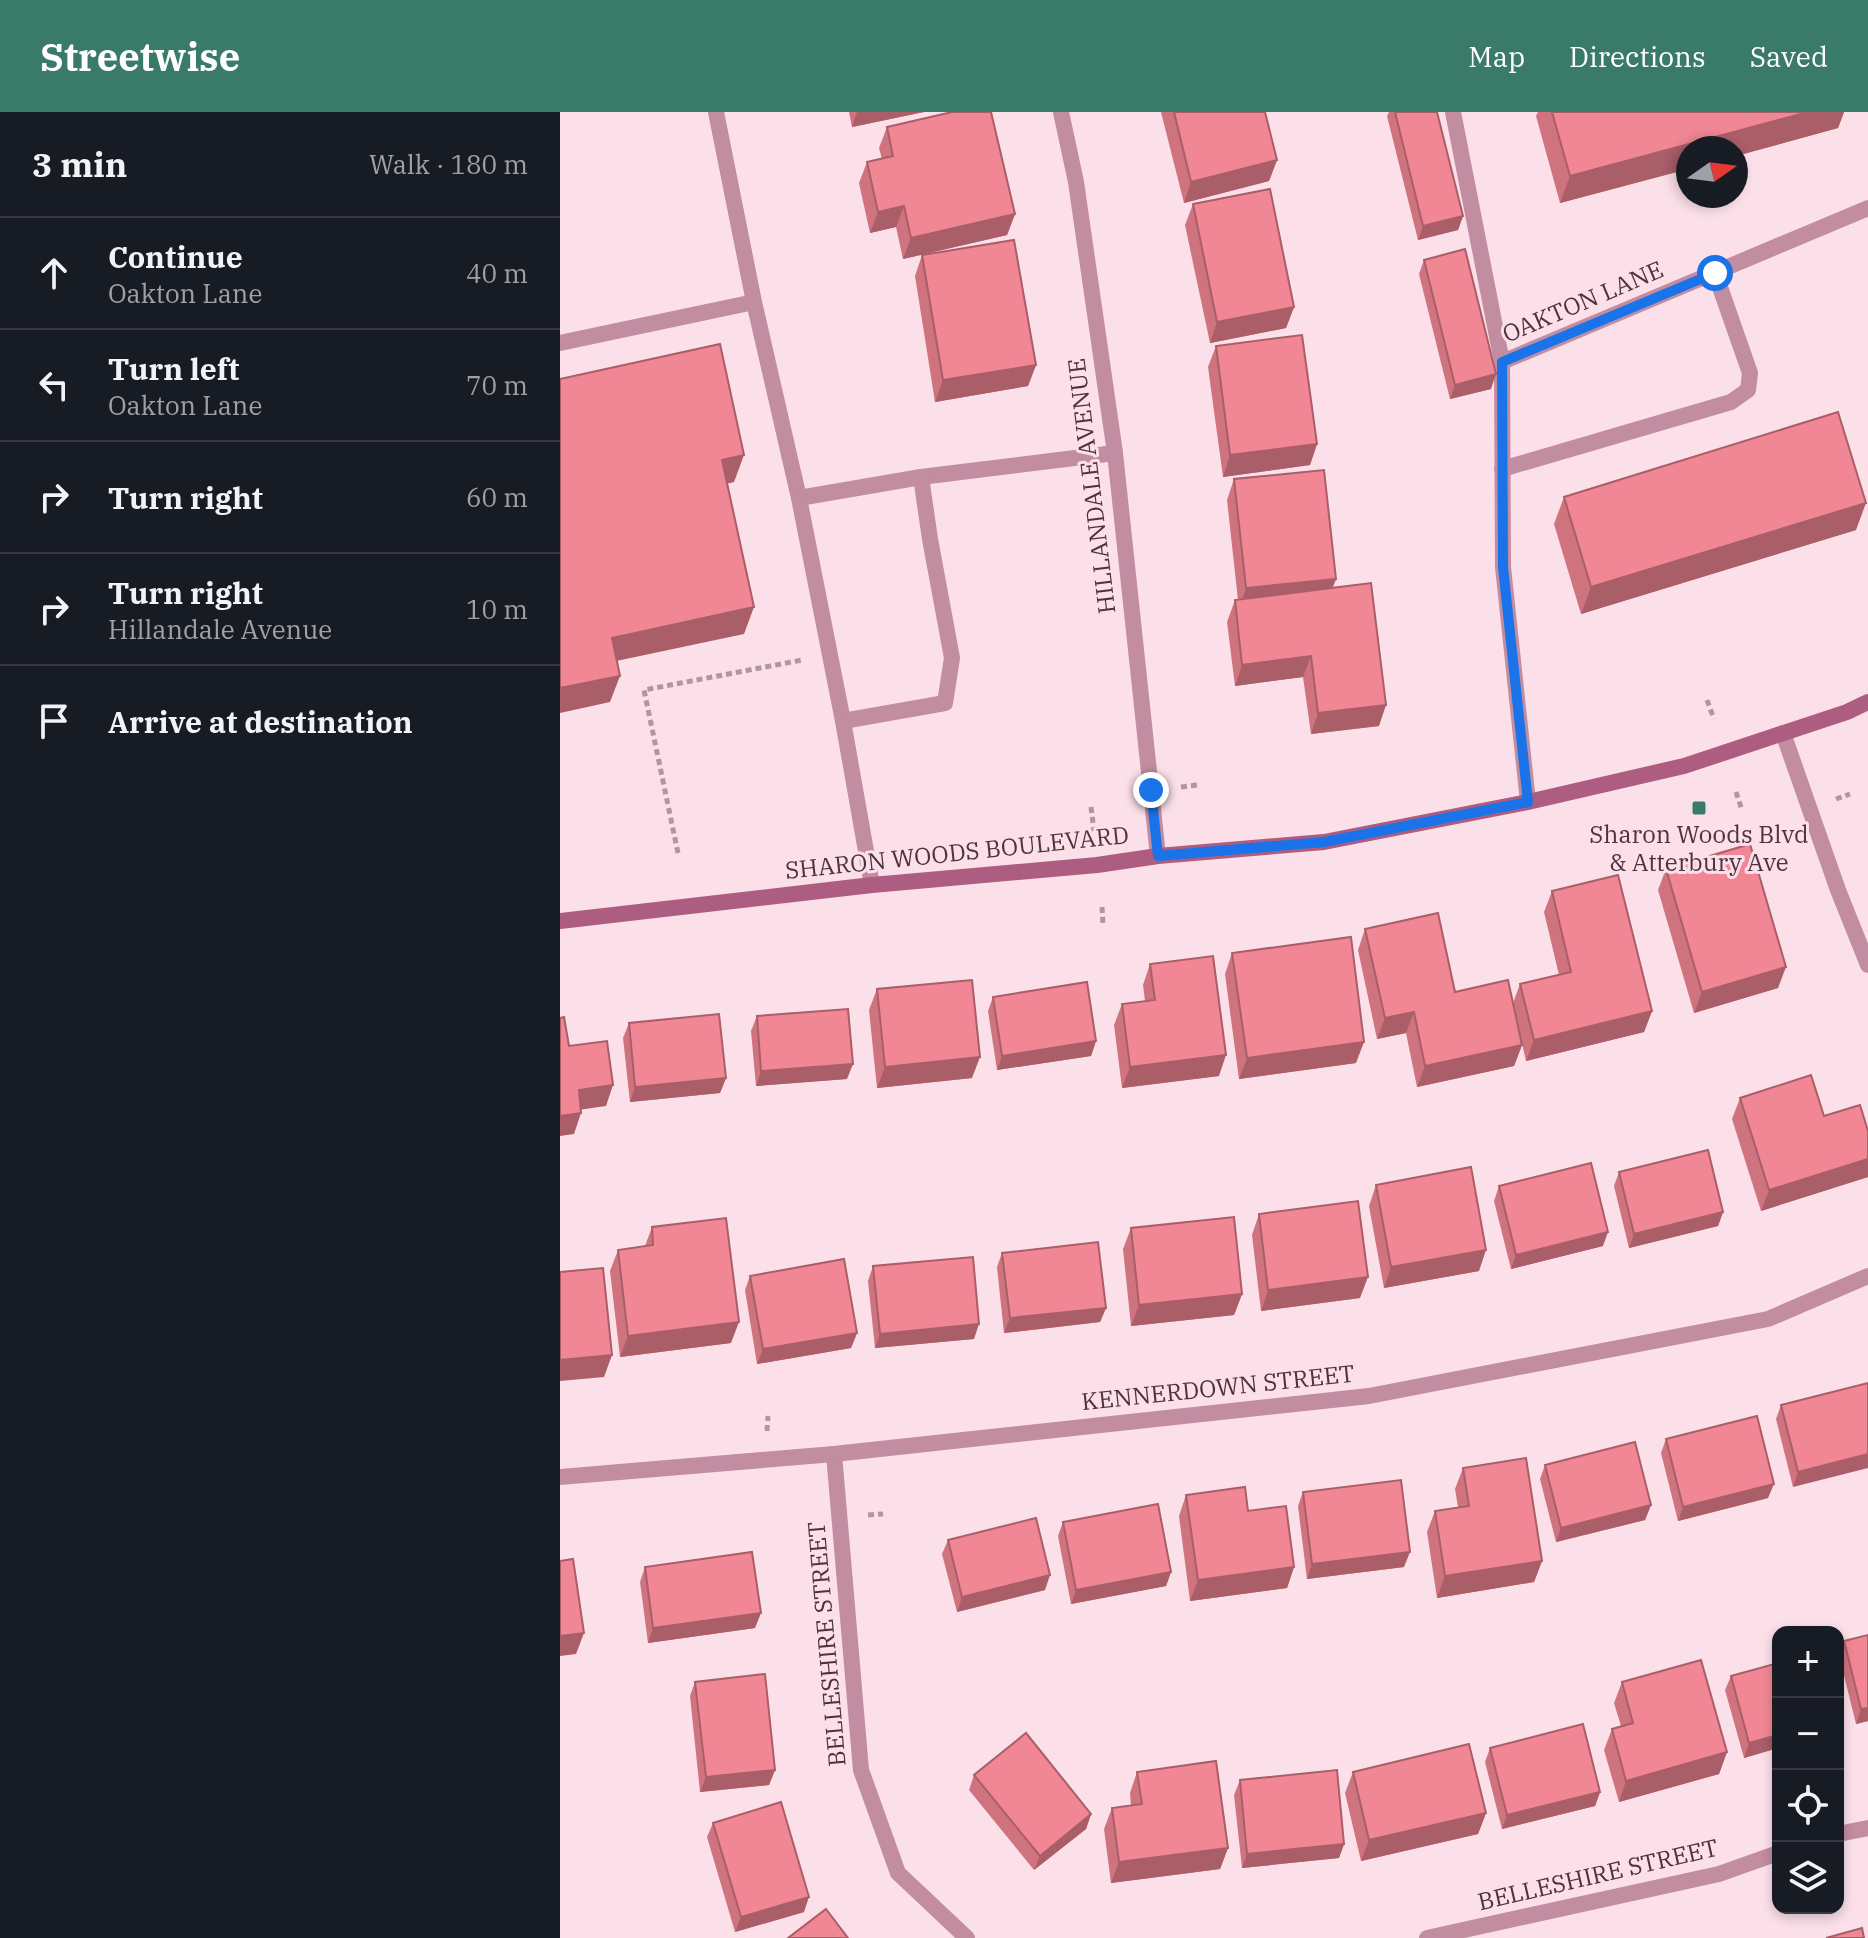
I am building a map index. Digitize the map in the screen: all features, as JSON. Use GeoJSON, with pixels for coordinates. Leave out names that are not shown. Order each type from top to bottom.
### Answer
{"type":"FeatureCollection","features":[{"type":"Feature","properties":{"kind":"street"},"geometry":{"type":"LineString","coordinates":[[716,112],[754,302],[799,498],[872,885]]}},
{"type":"Feature","properties":{"kind":"street","name":"HILLANDALE AVENUE"},"geometry":{"type":"LineString","coordinates":[[1061,112],[1076,182],[1115,453],[1158,856]]}},
{"type":"Feature","properties":{"kind":"street"},"geometry":{"type":"LineString","coordinates":[[1453,112],[1502,362]]}},
{"type":"Feature","properties":{"kind":"street","name":"OAKTON LANE"},"geometry":{"type":"LineString","coordinates":[[1528,802],[1503,567],[1502,362],[1868,208]]}},
{"type":"Feature","properties":{"kind":"street"},"geometry":{"type":"LineString","coordinates":[[1502,469],[1731,402],[1748,390],[1750,373],[1715,273]]}},
{"type":"Feature","properties":{"kind":"street"},"geometry":{"type":"LineString","coordinates":[[560,343],[754,302]]}},
{"type":"Feature","properties":{"kind":"street"},"geometry":{"type":"LineString","coordinates":[[799,498],[921,477],[1115,453]]}},
{"type":"Feature","properties":{"kind":"street"},"geometry":{"type":"LineString","coordinates":[[843,721],[945,703],[952,658],[921,477]]}},
{"type":"Feature","properties":{"kind":"street","name":"SHARON WOODS BOULEVARD"},"geometry":{"type":"LineString","coordinates":[[560,921],[872,885],[1324,842],[1528,802],[1684,766],[1847,712],[1868,702]]}},
{"type":"Feature","properties":{"kind":"street"},"geometry":{"type":"LineString","coordinates":[[1783,733],[1868,965]]}},
{"type":"Feature","properties":{"kind":"street","name":"KENNERDOWN STREET"},"geometry":{"type":"LineString","coordinates":[[560,1477],[834,1454],[1369,1396],[1768,1319],[1868,1276]]}},
{"type":"Feature","properties":{"kind":"street","name":"BELLESHIRE STREET"},"geometry":{"type":"LineString","coordinates":[[834,1454],[861,1770],[898,1873],[967,1938]]}},
{"type":"Feature","properties":{"kind":"street"},"geometry":{"type":"LineString","coordinates":[[1844,1833],[1868,1828]]}},
{"type":"Feature","properties":{"kind":"street","name":"BELLESHIRE STREET"},"geometry":{"type":"LineString","coordinates":[[1427,1938],[1719,1874],[1772,1855]]}},
{"type":"Feature","properties":{"kind":"path"},"geometry":{"type":"LineString","coordinates":[[678,853],[644,690],[830,654]]}},
{"type":"Feature","properties":{"kind":"path"},"geometry":{"type":"LineString","coordinates":[[1707,700],[1714,719]]}},
{"type":"Feature","properties":{"kind":"path"},"geometry":{"type":"LineString","coordinates":[[1181,787],[1197,785]]}},
{"type":"Feature","properties":{"kind":"path"},"geometry":{"type":"LineString","coordinates":[[1736,792],[1742,810]]}},
{"type":"Feature","properties":{"kind":"path"},"geometry":{"type":"LineString","coordinates":[[1836,799],[1850,794]]}},
{"type":"Feature","properties":{"kind":"path"},"geometry":{"type":"LineString","coordinates":[[1091,807],[1094,831]]}},
{"type":"Feature","properties":{"kind":"path"},"geometry":{"type":"LineString","coordinates":[[1102,907],[1103,925]]}},
{"type":"Feature","properties":{"kind":"path"},"geometry":{"type":"LineString","coordinates":[[767,1436],[768,1416]]}},
{"type":"Feature","properties":{"kind":"path"},"geometry":{"type":"LineString","coordinates":[[868,1515],[883,1514]]}},
{"type":"Feature","properties":{"kind":"building"},"geometry":{"type":"Polygon","coordinates":[[[952,112],[991,112],[1015,214],[911,238],[904,206],[878,212],[867,162],[893,156],[887,127],[952,112]]]}},
{"type":"Feature","properties":{"kind":"building"},"geometry":{"type":"Polygon","coordinates":[[[1174,112],[1265,112],[1277,160],[1191,182],[1174,112]]]}},
{"type":"Feature","properties":{"kind":"building"},"geometry":{"type":"Polygon","coordinates":[[[1395,112],[1437,112],[1463,216],[1423,226],[1395,112]]]}},
{"type":"Feature","properties":{"kind":"building"},"geometry":{"type":"Polygon","coordinates":[[[1552,112],[1808,112],[1719,136],[1676,136],[1676,147],[1570,176],[1552,112]]]}},
{"type":"Feature","properties":{"kind":"building"},"geometry":{"type":"Polygon","coordinates":[[[1270,189],[1294,307],[1217,322],[1193,204],[1270,189]]]}},
{"type":"Feature","properties":{"kind":"building"},"geometry":{"type":"Polygon","coordinates":[[[1014,240],[1036,365],[943,380],[922,255],[1014,240]]]}},
{"type":"Feature","properties":{"kind":"building"},"geometry":{"type":"Polygon","coordinates":[[[1465,249],[1496,374],[1455,385],[1424,260],[1465,249]]]}},
{"type":"Feature","properties":{"kind":"building"},"geometry":{"type":"Polygon","coordinates":[[[1302,335],[1317,444],[1230,455],[1216,346],[1302,335]]]}},
{"type":"Feature","properties":{"kind":"building"},"geometry":{"type":"Polygon","coordinates":[[[720,344],[744,455],[722,460],[754,607],[612,638],[620,676],[560,688],[560,379],[720,344]]]}},
{"type":"Feature","properties":{"kind":"building"},"geometry":{"type":"Polygon","coordinates":[[[1838,412],[1866,503],[1591,587],[1564,497],[1838,412]]]}},
{"type":"Feature","properties":{"kind":"building"},"geometry":{"type":"Polygon","coordinates":[[[1324,470],[1336,579],[1246,588],[1234,479],[1324,470]]]}},
{"type":"Feature","properties":{"kind":"building"},"geometry":{"type":"Polygon","coordinates":[[[1371,583],[1386,705],[1318,713],[1311,656],[1242,665],[1235,600],[1371,583]]]}},
{"type":"Feature","properties":{"kind":"building"},"geometry":{"type":"Polygon","coordinates":[[[1750,844],[1786,967],[1702,992],[1666,869],[1750,844]]]}},
{"type":"Feature","properties":{"kind":"building"},"geometry":{"type":"Polygon","coordinates":[[[1618,875],[1652,1011],[1534,1040],[1520,984],[1571,972],[1552,891],[1618,875]]]}},
{"type":"Feature","properties":{"kind":"building"},"geometry":{"type":"Polygon","coordinates":[[[1438,913],[1455,992],[1508,980],[1522,1045],[1425,1066],[1414,1012],[1385,1018],[1365,929],[1438,913]]]}},
{"type":"Feature","properties":{"kind":"building"},"geometry":{"type":"Polygon","coordinates":[[[1351,937],[1364,1042],[1247,1058],[1232,953],[1351,937]]]}},
{"type":"Feature","properties":{"kind":"building"},"geometry":{"type":"Polygon","coordinates":[[[1213,956],[1226,1055],[1130,1067],[1122,1004],[1155,1000],[1150,964],[1213,956]]]}},
{"type":"Feature","properties":{"kind":"building"},"geometry":{"type":"Polygon","coordinates":[[[972,980],[980,1057],[885,1067],[877,989],[972,980]]]}},
{"type":"Feature","properties":{"kind":"building"},"geometry":{"type":"Polygon","coordinates":[[[1087,982],[1096,1041],[1002,1056],[993,997],[1087,982]]]}},
{"type":"Feature","properties":{"kind":"building"},"geometry":{"type":"Polygon","coordinates":[[[848,1009],[853,1064],[761,1071],[757,1016],[848,1009]]]}},
{"type":"Feature","properties":{"kind":"building"},"geometry":{"type":"Polygon","coordinates":[[[719,1014],[726,1078],[635,1087],[629,1023],[719,1014]]]}},
{"type":"Feature","properties":{"kind":"building"},"geometry":{"type":"Polygon","coordinates":[[[564,1017],[569,1046],[607,1041],[613,1085],[579,1090],[581,1113],[560,1116],[560,1018],[564,1017]]]}},
{"type":"Feature","properties":{"kind":"building"},"geometry":{"type":"Polygon","coordinates":[[[1811,1075],[1824,1116],[1860,1105],[1868,1131],[1868,1159],[1769,1190],[1740,1098],[1811,1075]]]}},
{"type":"Feature","properties":{"kind":"building"},"geometry":{"type":"Polygon","coordinates":[[[1708,1150],[1723,1212],[1634,1234],[1619,1172],[1708,1150]]]}},
{"type":"Feature","properties":{"kind":"building"},"geometry":{"type":"Polygon","coordinates":[[[1591,1163],[1608,1232],[1516,1255],[1499,1186],[1591,1163]]]}},
{"type":"Feature","properties":{"kind":"building"},"geometry":{"type":"Polygon","coordinates":[[[1471,1167],[1486,1250],[1391,1267],[1376,1185],[1471,1167]]]}},
{"type":"Feature","properties":{"kind":"building"},"geometry":{"type":"Polygon","coordinates":[[[1358,1201],[1368,1277],[1268,1290],[1259,1214],[1358,1201]]]}},
{"type":"Feature","properties":{"kind":"building"},"geometry":{"type":"Polygon","coordinates":[[[1234,1217],[1242,1294],[1139,1305],[1131,1228],[1234,1217]]]}},
{"type":"Feature","properties":{"kind":"building"},"geometry":{"type":"Polygon","coordinates":[[[726,1218],[739,1322],[628,1336],[618,1250],[653,1245],[652,1227],[726,1218]]]}},
{"type":"Feature","properties":{"kind":"building"},"geometry":{"type":"Polygon","coordinates":[[[1098,1242],[1106,1308],[1010,1318],[1002,1253],[1098,1242]]]}},
{"type":"Feature","properties":{"kind":"building"},"geometry":{"type":"Polygon","coordinates":[[[973,1257],[979,1324],[880,1334],[873,1266],[973,1257]]]}},
{"type":"Feature","properties":{"kind":"building"},"geometry":{"type":"Polygon","coordinates":[[[844,1259],[857,1333],[763,1349],[750,1276],[844,1259]]]}},
{"type":"Feature","properties":{"kind":"building"},"geometry":{"type":"Polygon","coordinates":[[[603,1268],[612,1355],[560,1360],[560,1272],[603,1268]]]}},
{"type":"Feature","properties":{"kind":"building"},"geometry":{"type":"Polygon","coordinates":[[[1868,1383],[1868,1454],[1798,1472],[1781,1405],[1868,1383]]]}},
{"type":"Feature","properties":{"kind":"building"},"geometry":{"type":"Polygon","coordinates":[[[1757,1416],[1774,1484],[1683,1507],[1666,1439],[1757,1416]]]}},
{"type":"Feature","properties":{"kind":"building"},"geometry":{"type":"Polygon","coordinates":[[[1635,1442],[1651,1505],[1561,1528],[1545,1465],[1635,1442]]]}},
{"type":"Feature","properties":{"kind":"building"},"geometry":{"type":"Polygon","coordinates":[[[1526,1458],[1542,1561],[1445,1576],[1435,1511],[1469,1506],[1463,1468],[1526,1458]]]}},
{"type":"Feature","properties":{"kind":"building"},"geometry":{"type":"Polygon","coordinates":[[[1401,1480],[1410,1552],[1312,1564],[1303,1492],[1401,1480]]]}},
{"type":"Feature","properties":{"kind":"building"},"geometry":{"type":"Polygon","coordinates":[[[1245,1487],[1248,1511],[1286,1506],[1294,1567],[1198,1580],[1186,1495],[1245,1487]]]}},
{"type":"Feature","properties":{"kind":"building"},"geometry":{"type":"Polygon","coordinates":[[[1158,1504],[1171,1572],[1076,1590],[1063,1522],[1158,1504]]]}},
{"type":"Feature","properties":{"kind":"building"},"geometry":{"type":"Polygon","coordinates":[[[1036,1518],[1050,1575],[962,1597],[948,1540],[1036,1518]]]}},
{"type":"Feature","properties":{"kind":"building"},"geometry":{"type":"Polygon","coordinates":[[[752,1552],[761,1613],[653,1628],[645,1567],[752,1552]]]}},
{"type":"Feature","properties":{"kind":"building"},"geometry":{"type":"Polygon","coordinates":[[[573,1559],[584,1633],[560,1636],[560,1561],[573,1559]]]}},
{"type":"Feature","properties":{"kind":"building"},"geometry":{"type":"Polygon","coordinates":[[[1868,1635],[1868,1708],[1861,1709],[1844,1641],[1868,1635]]]}},
{"type":"Feature","properties":{"kind":"building"},"geometry":{"type":"Polygon","coordinates":[[[1701,1660],[1727,1752],[1626,1781],[1612,1729],[1633,1723],[1622,1682],[1701,1660]]]}},
{"type":"Feature","properties":{"kind":"building"},"geometry":{"type":"Polygon","coordinates":[[[1772,1665],[1772,1737],[1749,1743],[1731,1676],[1772,1665]]]}},
{"type":"Feature","properties":{"kind":"building"},"geometry":{"type":"Polygon","coordinates":[[[765,1674],[775,1770],[706,1777],[695,1682],[765,1674]]]}},
{"type":"Feature","properties":{"kind":"building"},"geometry":{"type":"Polygon","coordinates":[[[1583,1724],[1600,1792],[1507,1815],[1490,1748],[1583,1724]]]}},
{"type":"Feature","properties":{"kind":"building"},"geometry":{"type":"Polygon","coordinates":[[[1026,1733],[1091,1814],[1040,1856],[974,1775],[1026,1733]]]}},
{"type":"Feature","properties":{"kind":"building"},"geometry":{"type":"Polygon","coordinates":[[[1469,1744],[1486,1813],[1369,1840],[1353,1772],[1469,1744]]]}},
{"type":"Feature","properties":{"kind":"building"},"geometry":{"type":"Polygon","coordinates":[[[1216,1761],[1228,1848],[1119,1862],[1112,1808],[1142,1804],[1137,1772],[1216,1761]]]}},
{"type":"Feature","properties":{"kind":"building"},"geometry":{"type":"Polygon","coordinates":[[[1337,1770],[1344,1844],[1247,1854],[1240,1780],[1337,1770]]]}},
{"type":"Feature","properties":{"kind":"building"},"geometry":{"type":"Polygon","coordinates":[[[781,1802],[809,1897],[741,1917],[713,1823],[781,1802]]]}},
{"type":"Feature","properties":{"kind":"building"},"geometry":{"type":"Polygon","coordinates":[[[826,1909],[848,1938],[788,1938],[826,1909]]]}},
{"type":"Feature","properties":{"kind":"building"},"geometry":{"type":"Polygon","coordinates":[[[1862,1928],[1864,1938],[1826,1938],[1862,1928]]]}},
{"type":"Feature","properties":{"kind":"place","name":"Sharon Woods Blvd & Atterbury Ave"},"geometry":{"type":"Point","coordinates":[1699,808]}},
{"type":"Feature","properties":{"kind":"route"},"geometry":{"type":"LineString","coordinates":[[1151,790],[1158,856],[1324,842],[1528,802],[1503,567],[1502,362],[1715,273]]}}]}
